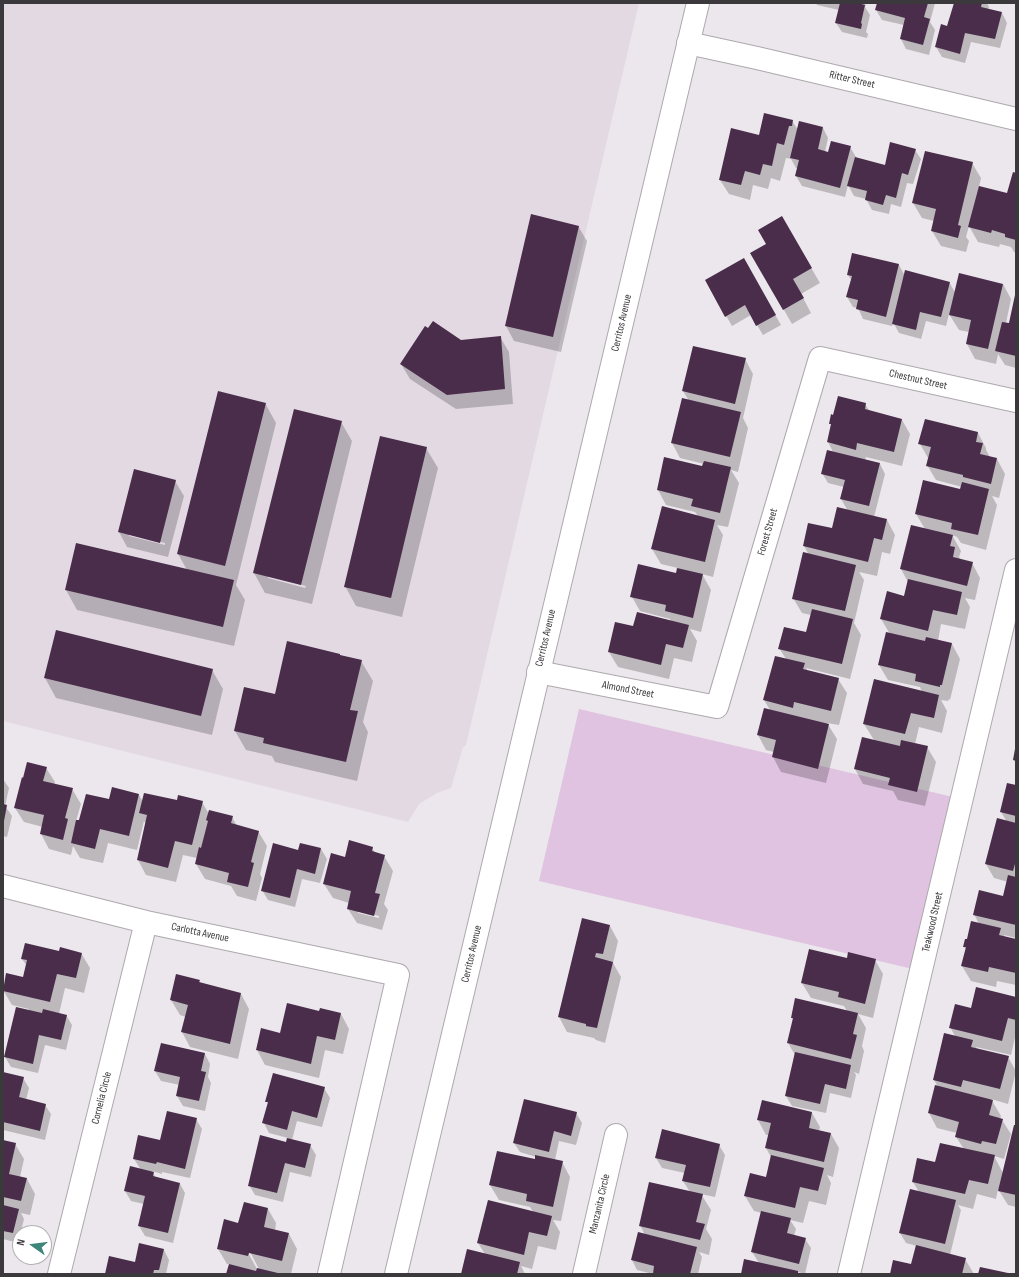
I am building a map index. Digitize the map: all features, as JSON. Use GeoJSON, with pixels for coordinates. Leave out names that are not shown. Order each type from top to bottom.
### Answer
{"type":"FeatureCollection","features":[{"type":"Feature","properties":{"kind":"street","name":"Cerritos Avenue"},"geometry":{"type":"LineString","coordinates":[[396,1274],[698,3]]}},
{"type":"Feature","properties":{"kind":"street","name":"Ritter Street"},"geometry":{"type":"LineString","coordinates":[[688,43],[1016,119]]}},
{"type":"Feature","properties":{"kind":"street","name":"Chestnut Street"},"geometry":{"type":"LineString","coordinates":[[820,358],[1016,401]]}},
{"type":"Feature","properties":{"kind":"street","name":"Forest Street"},"geometry":{"type":"LineString","coordinates":[[717,707],[820,358]]}},
{"type":"Feature","properties":{"kind":"street","name":"Teakwood Street"},"geometry":{"type":"LineString","coordinates":[[850,1274],[1016,570]]}},
{"type":"Feature","properties":{"kind":"street","name":"Almond Street"},"geometry":{"type":"LineString","coordinates":[[538,672],[717,707]]}},
{"type":"Feature","properties":{"kind":"street","name":"Carlotta Avenue"},"geometry":{"type":"LineString","coordinates":[[3,886],[146,922],[398,976],[329,1274]]}},
{"type":"Feature","properties":{"kind":"street","name":"Cornelia Circle"},"geometry":{"type":"LineString","coordinates":[[59,1274],[146,922]]}},
{"type":"Feature","properties":{"kind":"street","name":"Manzanita Circle"},"geometry":{"type":"LineString","coordinates":[[584,1274],[616,1135]]}},
{"type":"Feature","properties":{"kind":"shaded area"},"geometry":{"type":"Polygon","coordinates":[[[3,3],[639,3],[466,745],[463,747],[451,788],[437,793],[419,804],[408,822],[3,721],[3,3]]]}},
{"type":"Feature","properties":{"kind":"shaded area"},"geometry":{"type":"Polygon","coordinates":[[[579,709],[953,797],[913,969],[539,881],[579,709]]]}},
{"type":"Feature","properties":{"kind":"building"},"geometry":{"type":"Polygon","coordinates":[[[840,3],[858,3],[865,5],[861,29],[835,23],[840,3]]]}},
{"type":"Feature","properties":{"kind":"building"},"geometry":{"type":"Polygon","coordinates":[[[877,3],[928,3],[924,17],[930,19],[923,45],[900,39],[905,18],[875,10],[877,3]]]}},
{"type":"Feature","properties":{"kind":"building"},"geometry":{"type":"Polygon","coordinates":[[[954,3],[982,3],[981,7],[1002,12],[995,39],[965,33],[960,54],[935,47],[941,24],[947,26],[954,3]]]}},
{"type":"Feature","properties":{"kind":"building"},"geometry":{"type":"Polygon","coordinates":[[[764,113],[793,120],[792,126],[789,126],[784,145],[777,143],[772,166],[763,164],[760,175],[745,171],[741,185],[719,180],[731,128],[759,135],[764,113]]]}},
{"type":"Feature","properties":{"kind":"building"},"geometry":{"type":"Polygon","coordinates":[[[799,121],[823,127],[818,149],[828,152],[831,141],[851,146],[840,188],[795,176],[799,160],[790,158],[799,121]]]}},
{"type":"Feature","properties":{"kind":"building"},"geometry":{"type":"Polygon","coordinates":[[[890,142],[916,149],[908,175],[902,173],[896,198],[886,195],[883,205],[865,200],[867,191],[847,186],[855,157],[885,165],[890,142]]]}},
{"type":"Feature","properties":{"kind":"building"},"geometry":{"type":"Polygon","coordinates":[[[925,151],[973,162],[958,225],[961,226],[958,238],[931,231],[936,209],[912,203],[925,151]]]}},
{"type":"Feature","properties":{"kind":"building"},"geometry":{"type":"Polygon","coordinates":[[[1013,172],[1016,173],[1016,240],[1005,237],[1005,234],[992,230],[991,233],[968,227],[979,186],[1007,193],[1013,172]]]}},
{"type":"Feature","properties":{"kind":"building"},"geometry":{"type":"Polygon","coordinates":[[[531,214],[579,226],[553,337],[505,326],[531,214]]]}},
{"type":"Feature","properties":{"kind":"building"},"geometry":{"type":"Polygon","coordinates":[[[782,216],[812,268],[793,279],[804,298],[783,310],[750,253],[766,244],[758,230],[782,216]]]}},
{"type":"Feature","properties":{"kind":"building"},"geometry":{"type":"Polygon","coordinates":[[[852,253],[899,264],[886,317],[856,309],[858,300],[846,297],[852,276],[847,275],[852,253]]]}},
{"type":"Feature","properties":{"kind":"building"},"geometry":{"type":"Polygon","coordinates":[[[744,258],[776,315],[756,326],[745,305],[725,317],[705,280],[744,258]]]}},
{"type":"Feature","properties":{"kind":"building"},"geometry":{"type":"Polygon","coordinates":[[[905,270],[950,282],[941,317],[920,312],[916,330],[892,324],[905,270]]]}},
{"type":"Feature","properties":{"kind":"building"},"geometry":{"type":"Polygon","coordinates":[[[959,273],[1003,284],[988,349],[966,344],[971,320],[949,315],[959,273]]]}},
{"type":"Feature","properties":{"kind":"building"},"geometry":{"type":"Polygon","coordinates":[[[1015,295],[1016,356],[995,351],[1002,322],[1009,323],[1015,295]]]}},
{"type":"Feature","properties":{"kind":"building"},"geometry":{"type":"Polygon","coordinates":[[[433,321],[461,340],[501,336],[505,389],[447,395],[400,364],[425,326],[428,328],[433,321]]]}},
{"type":"Feature","properties":{"kind":"building"},"geometry":{"type":"Polygon","coordinates":[[[693,346],[746,358],[735,404],[682,391],[693,346]]]}},
{"type":"Feature","properties":{"kind":"building"},"geometry":{"type":"Polygon","coordinates":[[[218,391],[266,403],[225,566],[177,554],[218,391]]]}},
{"type":"Feature","properties":{"kind":"building"},"geometry":{"type":"Polygon","coordinates":[[[838,396],[866,403],[865,409],[902,419],[894,452],[857,443],[856,450],[827,442],[831,424],[829,424],[831,414],[833,415],[838,396]]]}},
{"type":"Feature","properties":{"kind":"building"},"geometry":{"type":"Polygon","coordinates":[[[682,398],[741,412],[730,457],[671,443],[682,398]]]}},
{"type":"Feature","properties":{"kind":"building"},"geometry":{"type":"Polygon","coordinates":[[[294,409],[342,421],[301,585],[253,573],[294,409]]]}},
{"type":"Feature","properties":{"kind":"building"},"geometry":{"type":"Polygon","coordinates":[[[925,419],[978,432],[976,442],[983,443],[980,454],[997,458],[991,484],[963,477],[963,475],[926,466],[931,447],[918,444],[925,419]]]}},
{"type":"Feature","properties":{"kind":"building"},"geometry":{"type":"Polygon","coordinates":[[[380,436],[427,447],[391,598],[344,587],[380,436]]]}},
{"type":"Feature","properties":{"kind":"building"},"geometry":{"type":"Polygon","coordinates":[[[827,450],[880,463],[869,506],[840,499],[845,480],[821,474],[827,450]]]}},
{"type":"Feature","properties":{"kind":"building"},"geometry":{"type":"Polygon","coordinates":[[[664,457],[702,466],[704,461],[731,467],[720,513],[691,506],[693,499],[657,490],[664,457]]]}},
{"type":"Feature","properties":{"kind":"building"},"geometry":{"type":"Polygon","coordinates":[[[134,469],[176,480],[160,543],[118,532],[134,469]]]}},
{"type":"Feature","properties":{"kind":"building"},"geometry":{"type":"Polygon","coordinates":[[[923,480],[960,489],[962,482],[989,489],[978,535],[951,529],[952,523],[915,514],[923,480]]]}},
{"type":"Feature","properties":{"kind":"building"},"geometry":{"type":"Polygon","coordinates":[[[662,506],[715,520],[705,562],[651,549],[662,506]]]}},
{"type":"Feature","properties":{"kind":"building"},"geometry":{"type":"Polygon","coordinates":[[[837,507],[887,519],[882,540],[874,538],[868,562],[803,546],[808,523],[832,528],[837,507]]]}},
{"type":"Feature","properties":{"kind":"building"},"geometry":{"type":"Polygon","coordinates":[[[911,525],[953,535],[950,546],[955,547],[953,557],[973,562],[967,586],[900,569],[911,525]]]}},
{"type":"Feature","properties":{"kind":"building"},"geometry":{"type":"Polygon","coordinates":[[[76,543],[234,580],[223,627],[65,590],[76,543]]]}},
{"type":"Feature","properties":{"kind":"building"},"geometry":{"type":"Polygon","coordinates":[[[803,552],[856,565],[845,611],[792,599],[803,552]]]}},
{"type":"Feature","properties":{"kind":"building"},"geometry":{"type":"Polygon","coordinates":[[[638,564],[676,573],[677,568],[703,574],[693,618],[665,611],[666,605],[630,597],[638,564]]]}},
{"type":"Feature","properties":{"kind":"building"},"geometry":{"type":"Polygon","coordinates":[[[908,579],[962,592],[957,615],[933,610],[928,631],[880,619],[887,591],[904,596],[908,579]]]}},
{"type":"Feature","properties":{"kind":"building"},"geometry":{"type":"Polygon","coordinates":[[[812,609],[853,619],[842,664],[778,649],[784,627],[806,632],[812,609]]]}},
{"type":"Feature","properties":{"kind":"building"},"geometry":{"type":"Polygon","coordinates":[[[637,612],[689,625],[683,648],[666,644],[661,665],[608,652],[615,622],[633,626],[637,612]]]}},
{"type":"Feature","properties":{"kind":"building"},"geometry":{"type":"Polygon","coordinates":[[[56,630],[213,669],[201,716],[44,678],[56,630]]]}},
{"type":"Feature","properties":{"kind":"building"},"geometry":{"type":"Polygon","coordinates":[[[886,632],[925,641],[926,637],[952,643],[942,685],[940,685],[940,687],[915,681],[916,674],[878,665],[886,632]]]}},
{"type":"Feature","properties":{"kind":"building"},"geometry":{"type":"Polygon","coordinates":[[[287,641],[362,660],[350,710],[358,711],[346,762],[263,743],[264,738],[234,731],[244,687],[275,694],[287,641]]]}},
{"type":"Feature","properties":{"kind":"building"},"geometry":{"type":"Polygon","coordinates":[[[775,656],[805,663],[803,669],[839,678],[831,711],[794,702],[793,708],[763,700],[775,656]]]}},
{"type":"Feature","properties":{"kind":"building"},"geometry":{"type":"Polygon","coordinates":[[[874,679],[939,695],[934,718],[911,713],[905,734],[863,724],[874,679]]]}},
{"type":"Feature","properties":{"kind":"building"},"geometry":{"type":"Polygon","coordinates":[[[764,708],[829,724],[818,769],[772,757],[776,740],[757,735],[764,708]]]}},
{"type":"Feature","properties":{"kind":"building"},"geometry":{"type":"Polygon","coordinates":[[[862,737],[900,746],[901,740],[928,746],[917,792],[888,785],[890,778],[854,769],[862,737]]]}},
{"type":"Feature","properties":{"kind":"building"},"geometry":{"type":"Polygon","coordinates":[[[1016,749],[1016,761],[1013,760],[1016,749]]]}},
{"type":"Feature","properties":{"kind":"building"},"geometry":{"type":"Polygon","coordinates":[[[27,762],[47,767],[43,781],[73,788],[65,818],[68,819],[63,840],[40,834],[44,815],[14,808],[27,762]]]}},
{"type":"Feature","properties":{"kind":"building"},"geometry":{"type":"Polygon","coordinates":[[[1007,783],[1016,785],[1016,816],[1000,812],[1007,783]]]}},
{"type":"Feature","properties":{"kind":"building"},"geometry":{"type":"Polygon","coordinates":[[[112,787],[139,794],[129,836],[100,829],[95,849],[71,843],[76,820],[79,820],[86,794],[109,799],[112,787]]]}},
{"type":"Feature","properties":{"kind":"building"},"geometry":{"type":"Polygon","coordinates":[[[144,793],[177,800],[178,795],[203,801],[192,845],[175,841],[168,868],[137,860],[147,815],[139,813],[144,793]]]}},
{"type":"Feature","properties":{"kind":"building"},"geometry":{"type":"Polygon","coordinates":[[[3,804],[7,805],[4,821],[3,821],[3,804]]]}},
{"type":"Feature","properties":{"kind":"building"},"geometry":{"type":"Polygon","coordinates":[[[209,810],[233,816],[231,823],[259,831],[251,862],[254,863],[248,887],[227,882],[229,873],[195,864],[208,821],[206,820],[209,810]]]}},
{"type":"Feature","properties":{"kind":"building"},"geometry":{"type":"Polygon","coordinates":[[[997,818],[1016,823],[1016,864],[1013,871],[985,864],[997,818]]]}},
{"type":"Feature","properties":{"kind":"building"},"geometry":{"type":"Polygon","coordinates":[[[349,840],[373,847],[372,851],[385,855],[375,893],[380,894],[374,916],[347,909],[351,891],[323,884],[331,853],[345,857],[349,840]]]}},
{"type":"Feature","properties":{"kind":"building"},"geometry":{"type":"Polygon","coordinates":[[[273,843],[298,850],[300,843],[321,848],[315,874],[297,869],[290,898],[261,891],[273,843]]]}},
{"type":"Feature","properties":{"kind":"building"},"geometry":{"type":"Polygon","coordinates":[[[1008,875],[1016,877],[1016,925],[973,915],[979,890],[1003,896],[1008,875]]]}},
{"type":"Feature","properties":{"kind":"building"},"geometry":{"type":"Polygon","coordinates":[[[582,918],[610,925],[603,954],[596,953],[595,957],[613,962],[597,1028],[558,1017],[582,918]]]}},
{"type":"Feature","properties":{"kind":"building"},"geometry":{"type":"Polygon","coordinates":[[[971,921],[1001,928],[999,935],[1016,939],[1016,973],[989,967],[988,972],[961,966],[966,947],[963,947],[965,939],[967,939],[971,921]]]}},
{"type":"Feature","properties":{"kind":"building"},"geometry":{"type":"Polygon","coordinates":[[[25,943],[59,951],[60,947],[82,953],[76,978],[57,974],[50,1002],[3,991],[6,973],[23,977],[27,960],[21,959],[25,943]]]}},
{"type":"Feature","properties":{"kind":"building"},"geometry":{"type":"Polygon","coordinates":[[[809,949],[847,958],[848,952],[876,959],[865,1004],[838,997],[839,992],[801,983],[809,949]]]}},
{"type":"Feature","properties":{"kind":"building"},"geometry":{"type":"Polygon","coordinates":[[[176,974],[200,980],[199,982],[241,993],[230,1044],[181,1032],[188,1005],[170,1000],[176,974]]]}},
{"type":"Feature","properties":{"kind":"building"},"geometry":{"type":"Polygon","coordinates":[[[976,987],[1016,997],[1016,1020],[1008,1018],[1002,1041],[949,1028],[955,1004],[971,1008],[976,987]]]}},
{"type":"Feature","properties":{"kind":"building"},"geometry":{"type":"Polygon","coordinates":[[[795,998],[858,1013],[853,1034],[857,1035],[851,1059],[787,1043],[793,1018],[791,1018],[795,998]]]}},
{"type":"Feature","properties":{"kind":"building"},"geometry":{"type":"Polygon","coordinates":[[[287,1003],[319,1011],[320,1008],[341,1013],[335,1040],[317,1036],[311,1064],[256,1050],[261,1028],[280,1033],[287,1003]]]}},
{"type":"Feature","properties":{"kind":"building"},"geometry":{"type":"Polygon","coordinates":[[[16,1007],[42,1013],[43,1009],[67,1015],[61,1040],[39,1035],[33,1064],[4,1057],[16,1007]]]}},
{"type":"Feature","properties":{"kind":"building"},"geometry":{"type":"Polygon","coordinates":[[[944,1033],[973,1040],[971,1047],[1009,1056],[1000,1089],[963,1080],[961,1087],[933,1080],[944,1033]]]}},
{"type":"Feature","properties":{"kind":"building"},"geometry":{"type":"Polygon","coordinates":[[[161,1043],[205,1053],[201,1071],[206,1072],[199,1101],[176,1096],[180,1077],[154,1071],[161,1043]]]}},
{"type":"Feature","properties":{"kind":"building"},"geometry":{"type":"Polygon","coordinates":[[[795,1052],[851,1065],[846,1089],[825,1084],[820,1104],[785,1096],[795,1052]]]}},
{"type":"Feature","properties":{"kind":"building"},"geometry":{"type":"Polygon","coordinates":[[[3,1072],[24,1077],[19,1097],[46,1104],[40,1131],[3,1122],[3,1072]]]}},
{"type":"Feature","properties":{"kind":"building"},"geometry":{"type":"Polygon","coordinates":[[[273,1073],[325,1087],[317,1118],[292,1111],[287,1130],[262,1123],[268,1102],[265,1102],[273,1073]]]}},
{"type":"Feature","properties":{"kind":"building"},"geometry":{"type":"Polygon","coordinates":[[[935,1085],[993,1100],[989,1115],[1003,1119],[996,1144],[982,1141],[981,1144],[955,1137],[959,1122],[928,1113],[935,1085]]]}},
{"type":"Feature","properties":{"kind":"building"},"geometry":{"type":"Polygon","coordinates":[[[524,1099],[577,1112],[571,1136],[554,1131],[549,1152],[513,1143],[524,1099]]]}},
{"type":"Feature","properties":{"kind":"building"},"geometry":{"type":"Polygon","coordinates":[[[762,1100],[812,1112],[809,1128],[831,1133],[824,1162],[765,1148],[771,1123],[757,1120],[762,1100]]]}},
{"type":"Feature","properties":{"kind":"building"},"geometry":{"type":"Polygon","coordinates":[[[167,1111],[197,1118],[185,1169],[157,1162],[156,1164],[133,1159],[138,1135],[160,1140],[167,1111]]]}},
{"type":"Feature","properties":{"kind":"building"},"geometry":{"type":"Polygon","coordinates":[[[1014,1125],[1016,1125],[1016,1195],[998,1191],[1014,1125]]]}},
{"type":"Feature","properties":{"kind":"building"},"geometry":{"type":"Polygon","coordinates":[[[662,1129],[720,1144],[710,1187],[682,1181],[686,1165],[655,1158],[662,1129]]]}},
{"type":"Feature","properties":{"kind":"building"},"geometry":{"type":"Polygon","coordinates":[[[260,1135],[286,1142],[287,1138],[311,1144],[305,1168],[285,1163],[277,1193],[248,1186],[260,1135]]]}},
{"type":"Feature","properties":{"kind":"building"},"geometry":{"type":"Polygon","coordinates":[[[3,1140],[16,1143],[9,1174],[27,1178],[21,1201],[3,1197],[3,1140]]]}},
{"type":"Feature","properties":{"kind":"building"},"geometry":{"type":"Polygon","coordinates":[[[940,1143],[995,1155],[988,1184],[969,1180],[965,1194],[912,1182],[917,1158],[935,1162],[940,1143]]]}},
{"type":"Feature","properties":{"kind":"building"},"geometry":{"type":"Polygon","coordinates":[[[497,1151],[535,1159],[535,1155],[563,1161],[553,1207],[526,1201],[527,1194],[489,1185],[497,1151]]]}},
{"type":"Feature","properties":{"kind":"building"},"geometry":{"type":"Polygon","coordinates":[[[771,1155],[824,1168],[818,1191],[800,1187],[795,1208],[744,1196],[750,1173],[766,1177],[771,1155]]]}},
{"type":"Feature","properties":{"kind":"building"},"geometry":{"type":"Polygon","coordinates":[[[130,1166],[154,1172],[153,1176],[180,1183],[168,1233],[138,1226],[145,1196],[124,1191],[130,1166]]]}},
{"type":"Feature","properties":{"kind":"building"},"geometry":{"type":"Polygon","coordinates":[[[649,1182],[703,1194],[696,1222],[705,1224],[700,1240],[639,1226],[649,1182]]]}},
{"type":"Feature","properties":{"kind":"building"},"geometry":{"type":"Polygon","coordinates":[[[910,1189],[956,1200],[945,1244],[899,1233],[910,1189]]]}},
{"type":"Feature","properties":{"kind":"building"},"geometry":{"type":"Polygon","coordinates":[[[488,1200],[552,1216],[547,1236],[529,1232],[524,1255],[477,1243],[488,1200]]]}},
{"type":"Feature","properties":{"kind":"building"},"geometry":{"type":"Polygon","coordinates":[[[244,1202],[268,1208],[264,1227],[289,1233],[282,1261],[249,1253],[248,1256],[217,1249],[224,1219],[238,1223],[244,1202]]]}},
{"type":"Feature","properties":{"kind":"building"},"geometry":{"type":"Polygon","coordinates":[[[3,1205],[19,1209],[15,1225],[12,1225],[12,1233],[3,1231],[3,1205]]]}},
{"type":"Feature","properties":{"kind":"building"},"geometry":{"type":"Polygon","coordinates":[[[761,1211],[791,1218],[787,1233],[806,1238],[799,1264],[751,1252],[761,1211]]]}},
{"type":"Feature","properties":{"kind":"building"},"geometry":{"type":"Polygon","coordinates":[[[638,1232],[697,1247],[690,1274],[653,1274],[654,1266],[631,1260],[638,1232]]]}},
{"type":"Feature","properties":{"kind":"building"},"geometry":{"type":"Polygon","coordinates":[[[139,1243],[164,1249],[159,1270],[154,1270],[153,1274],[105,1274],[109,1256],[135,1262],[139,1243]]]}},
{"type":"Feature","properties":{"kind":"building"},"geometry":{"type":"Polygon","coordinates":[[[916,1245],[966,1258],[962,1274],[890,1274],[893,1260],[911,1264],[916,1245]]]}},
{"type":"Feature","properties":{"kind":"building"},"geometry":{"type":"Polygon","coordinates":[[[467,1249],[520,1262],[517,1274],[461,1274],[467,1249]]]}},
{"type":"Feature","properties":{"kind":"building"},"geometry":{"type":"Polygon","coordinates":[[[744,1259],[798,1271],[798,1274],[741,1274],[744,1259]]]}},
{"type":"Feature","properties":{"kind":"building"},"geometry":{"type":"Polygon","coordinates":[[[229,1264],[256,1271],[257,1268],[282,1274],[226,1274],[229,1264]]]}},
{"type":"Feature","properties":{"kind":"building"},"geometry":{"type":"Polygon","coordinates":[[[980,1267],[1008,1273],[1008,1274],[978,1274],[980,1267]]]}}]}
